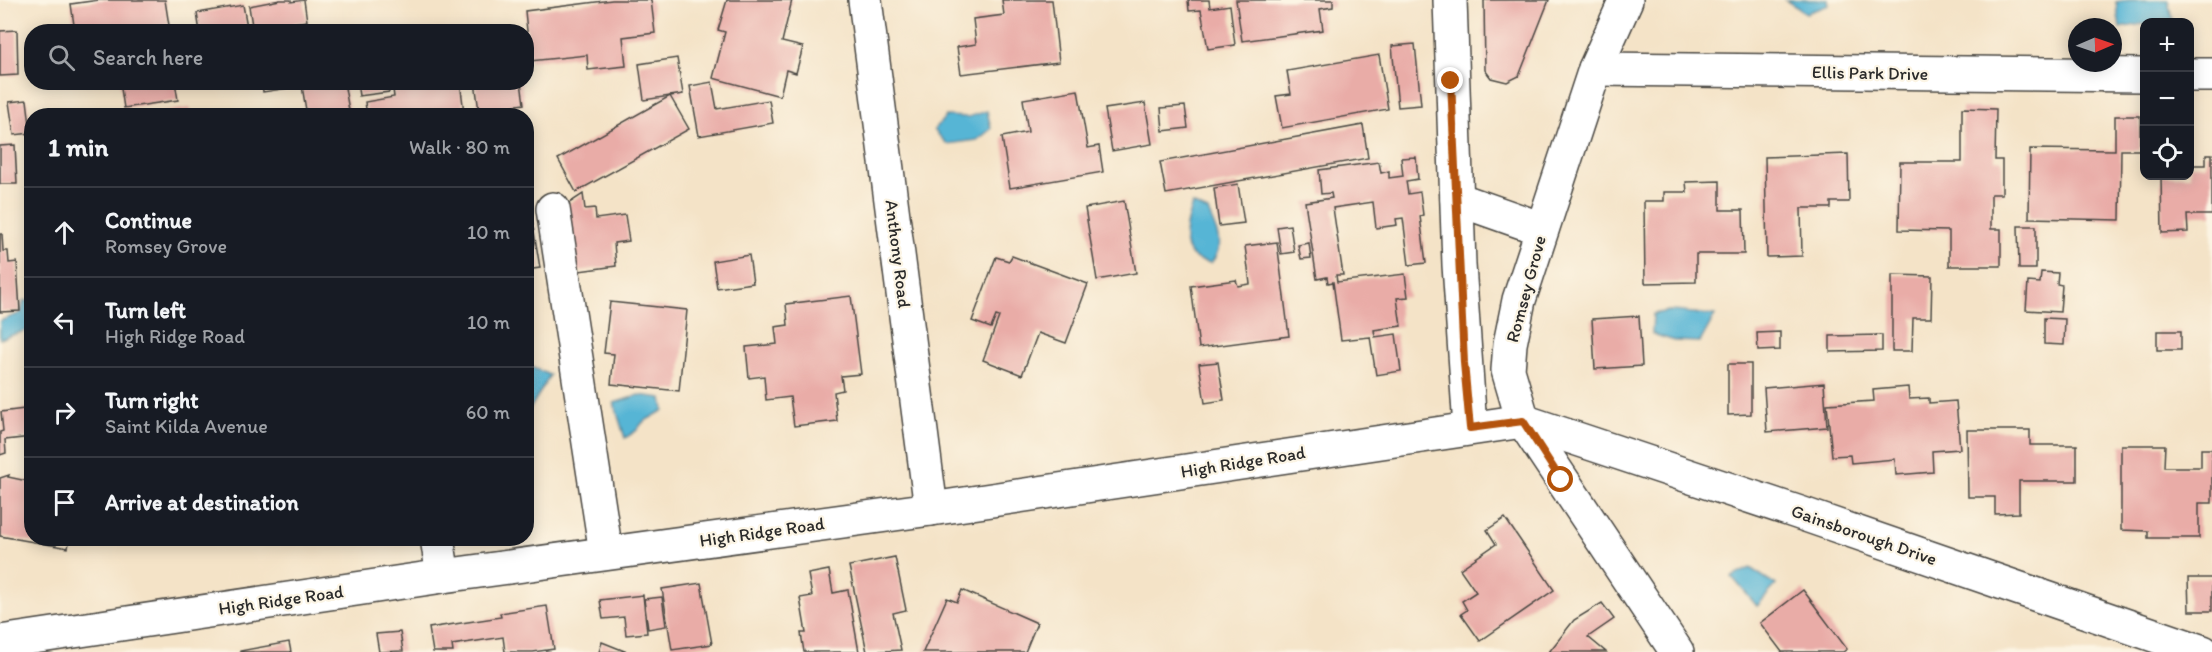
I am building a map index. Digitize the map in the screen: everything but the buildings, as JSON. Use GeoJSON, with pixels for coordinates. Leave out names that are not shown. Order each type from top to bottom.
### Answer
{"type":"FeatureCollection","features":[{"type":"Feature","properties":{"kind":"street","name":"Anthony Road"},"geometry":{"type":"LineString","coordinates":[[866,0],[931,509]]}},
{"type":"Feature","properties":{"kind":"street"},"geometry":{"type":"LineString","coordinates":[[1450,0],[1456,199],[1464,363],[1470,428]]}},
{"type":"Feature","properties":{"kind":"street","name":"Romsey Grove"},"geometry":{"type":"LineString","coordinates":[[1626,0],[1595,69],[1519,300],[1510,345],[1508,370],[1523,421],[1677,652]]}},
{"type":"Feature","properties":{"kind":"street","name":"Ellis Park Drive"},"geometry":{"type":"LineString","coordinates":[[1595,69],[2140,75]]}},
{"type":"Feature","properties":{"kind":"street"},"geometry":{"type":"LineString","coordinates":[[2194,75],[2212,75]]}},
{"type":"Feature","properties":{"kind":"street"},"geometry":{"type":"LineString","coordinates":[[1456,199],[1542,229]]}},
{"type":"Feature","properties":{"kind":"street"},"geometry":{"type":"LineString","coordinates":[[553,209],[606,553]]}},
{"type":"Feature","properties":{"kind":"street","name":"High Ridge Road"},"geometry":{"type":"LineString","coordinates":[[0,642],[443,576],[931,509],[1523,421]]}},
{"type":"Feature","properties":{"kind":"street","name":"Gainsborough Drive"},"geometry":{"type":"LineString","coordinates":[[1523,421],[1789,509],[2203,652]]}},
{"type":"Feature","properties":{"kind":"street"},"geometry":{"type":"LineString","coordinates":[[438,546],[443,576]]}},
{"type":"Feature","properties":{"kind":"water"},"geometry":{"type":"Polygon","coordinates":[[[1785,0],[1828,0],[1829,5],[1806,13],[1785,0]]]}},
{"type":"Feature","properties":{"kind":"water"},"geometry":{"type":"Polygon","coordinates":[[[2168,0],[2172,18],[2140,18],[2140,25],[2122,28],[2122,18],[2118,18],[2116,2],[2168,0]]]}},
{"type":"Feature","properties":{"kind":"water"},"geometry":{"type":"Polygon","coordinates":[[[987,111],[991,129],[977,140],[947,144],[934,130],[946,116],[968,117],[987,111]]]}},
{"type":"Feature","properties":{"kind":"water"},"geometry":{"type":"Polygon","coordinates":[[[1192,204],[1208,211],[1218,237],[1218,250],[1211,263],[1197,259],[1187,248],[1185,233],[1192,204]]]}},
{"type":"Feature","properties":{"kind":"water"},"geometry":{"type":"Polygon","coordinates":[[[24,300],[24,331],[0,339],[0,321],[21,313],[24,300]]]}},
{"type":"Feature","properties":{"kind":"water"},"geometry":{"type":"Polygon","coordinates":[[[1669,311],[1715,315],[1700,342],[1675,341],[1652,334],[1653,314],[1669,311]]]}},
{"type":"Feature","properties":{"kind":"water"},"geometry":{"type":"Polygon","coordinates":[[[534,368],[550,375],[534,402],[534,368]]]}},
{"type":"Feature","properties":{"kind":"water"},"geometry":{"type":"Polygon","coordinates":[[[639,395],[662,398],[664,410],[643,422],[636,431],[625,438],[614,403],[639,395]]]}},
{"type":"Feature","properties":{"kind":"water"},"geometry":{"type":"Polygon","coordinates":[[[1750,568],[1776,585],[1757,606],[1732,577],[1750,568]]]}},
{"type":"Feature","properties":{"kind":"route"},"geometry":{"type":"LineString","coordinates":[[1451,81],[1464,363],[1470,428],[1523,421],[1561,480]]}}]}
